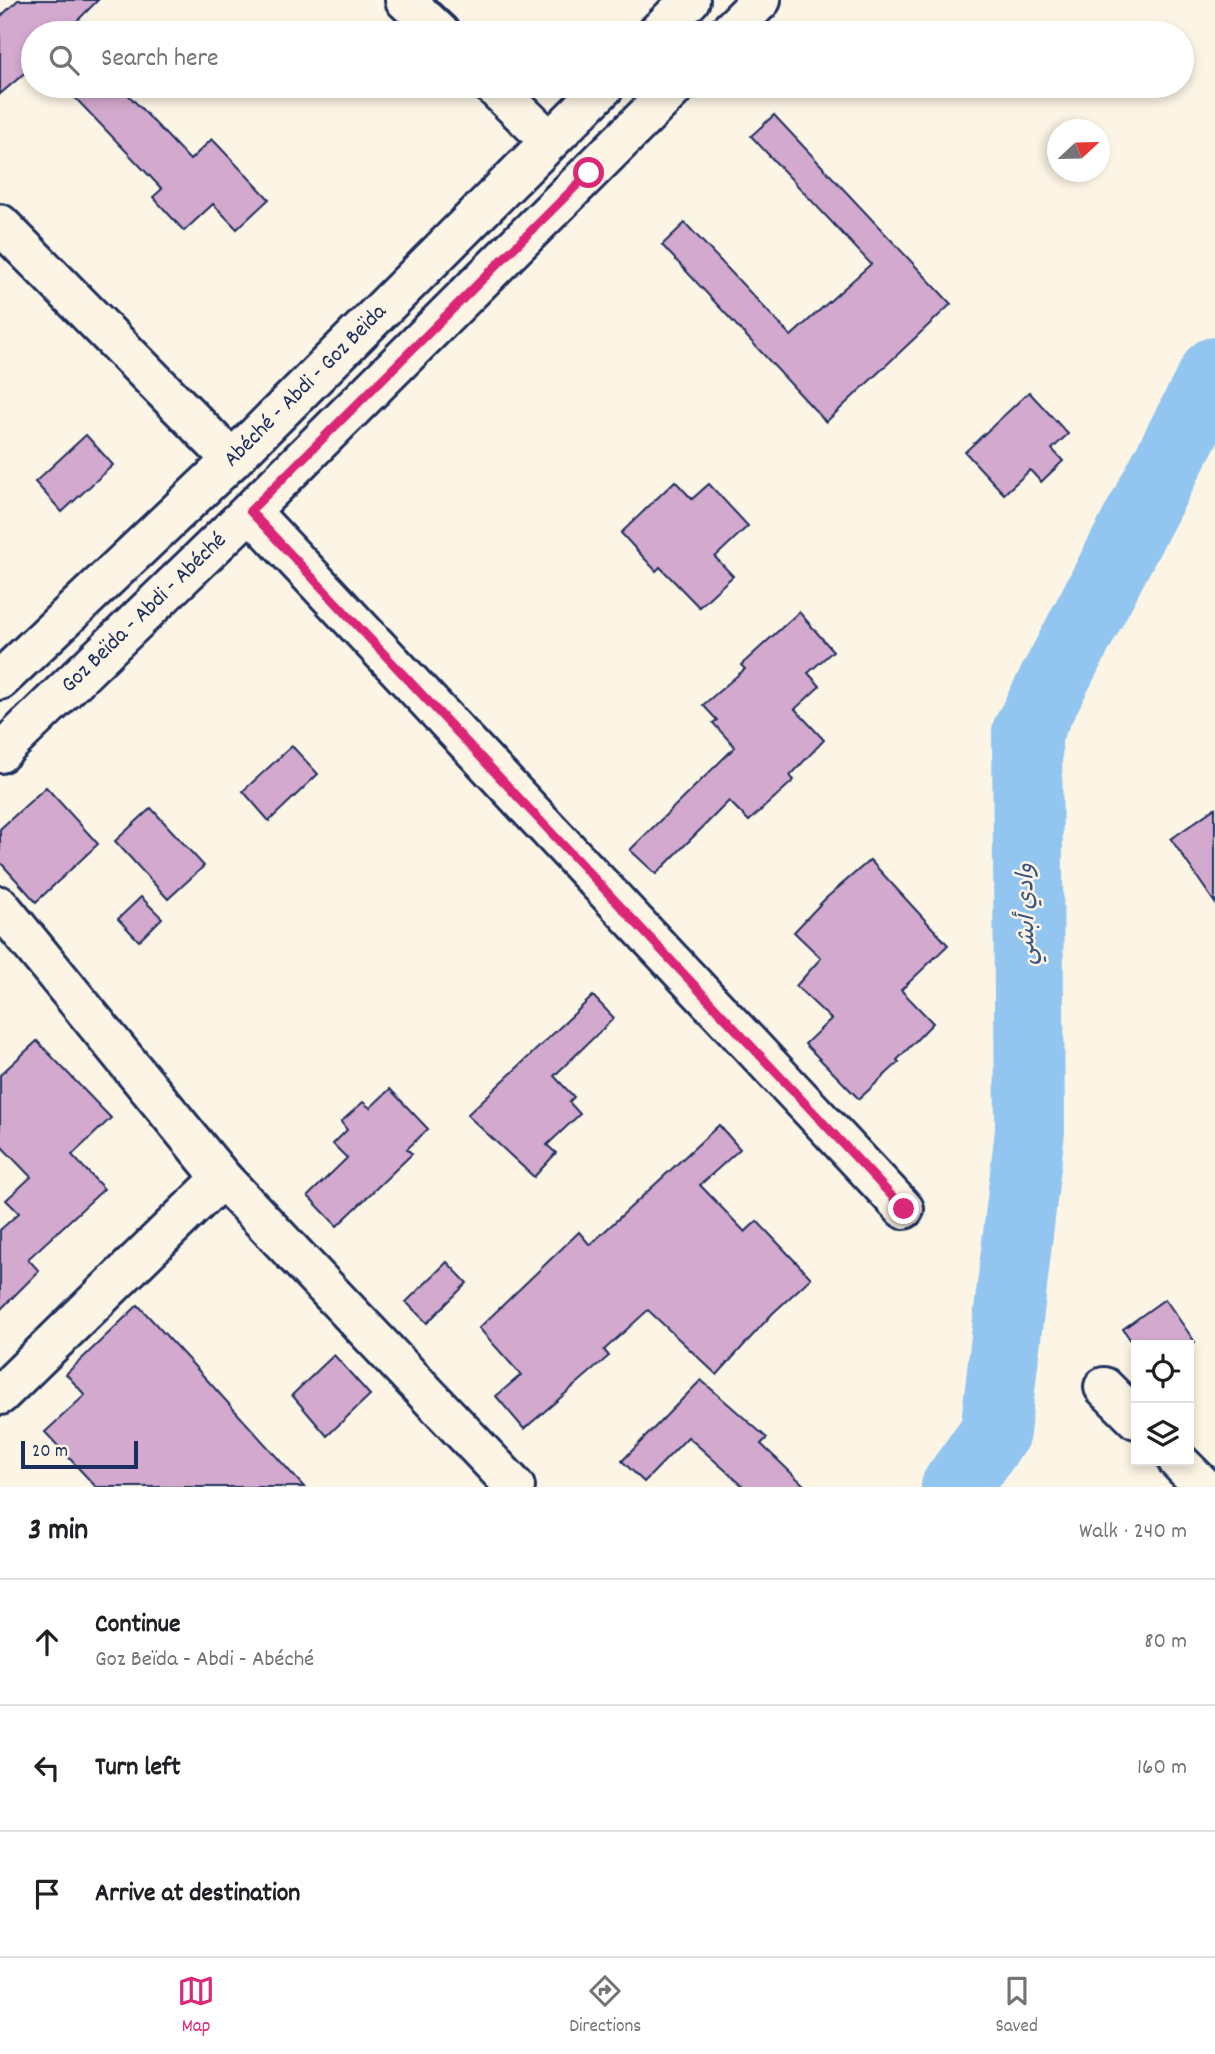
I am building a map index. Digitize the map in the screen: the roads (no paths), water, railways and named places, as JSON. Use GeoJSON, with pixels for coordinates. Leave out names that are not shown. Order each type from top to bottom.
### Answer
{"type":"FeatureCollection","features":[{"type":"Feature","properties":{"kind":"street"},"geometry":{"type":"LineString","coordinates":[[405,0],[427,21]]}},
{"type":"Feature","properties":{"kind":"street"},"geometry":{"type":"LineString","coordinates":[[669,21],[690,0]]}},
{"type":"Feature","properties":{"kind":"street"},"geometry":{"type":"LineString","coordinates":[[740,21],[761,0]]}},
{"type":"Feature","properties":{"kind":"street"},"geometry":{"type":"LineString","coordinates":[[505,98],[550,141]]}},
{"type":"Feature","properties":{"kind":"street","name":"Abéché - Abdi - Goz Beïda"},"geometry":{"type":"LineString","coordinates":[[5,675],[232,460],[592,98]]}},
{"type":"Feature","properties":{"kind":"street","name":"Goz Beïda - Abdi - Abéché"},"geometry":{"type":"LineString","coordinates":[[0,753],[250,511],[664,98]]}},
{"type":"Feature","properties":{"kind":"street"},"geometry":{"type":"LineString","coordinates":[[0,224],[232,460]]}},
{"type":"Feature","properties":{"kind":"street"},"geometry":{"type":"LineString","coordinates":[[250,511],[904,1209]]}},
{"type":"Feature","properties":{"kind":"street"},"geometry":{"type":"LineString","coordinates":[[5,675],[47,707]]}},
{"type":"Feature","properties":{"kind":"street"},"geometry":{"type":"LineString","coordinates":[[0,906],[222,1178],[515,1487]]}},
{"type":"Feature","properties":{"kind":"street"},"geometry":{"type":"LineString","coordinates":[[0,1395],[222,1178]]}},
{"type":"Feature","properties":{"kind":"street"},"geometry":{"type":"LineString","coordinates":[[1104,1387],[1131,1414]]}},
{"type":"Feature","properties":{"kind":"street"},"geometry":{"type":"LineString","coordinates":[[1183,1466],[1204,1487]]}},
{"type":"Feature","properties":{"kind":"waterway","name":"وادي أبشي"},"geometry":{"type":"LineString","coordinates":[[956,1487],[995,1432],[1030,1131],[1027,732],[1215,372]]}}]}
